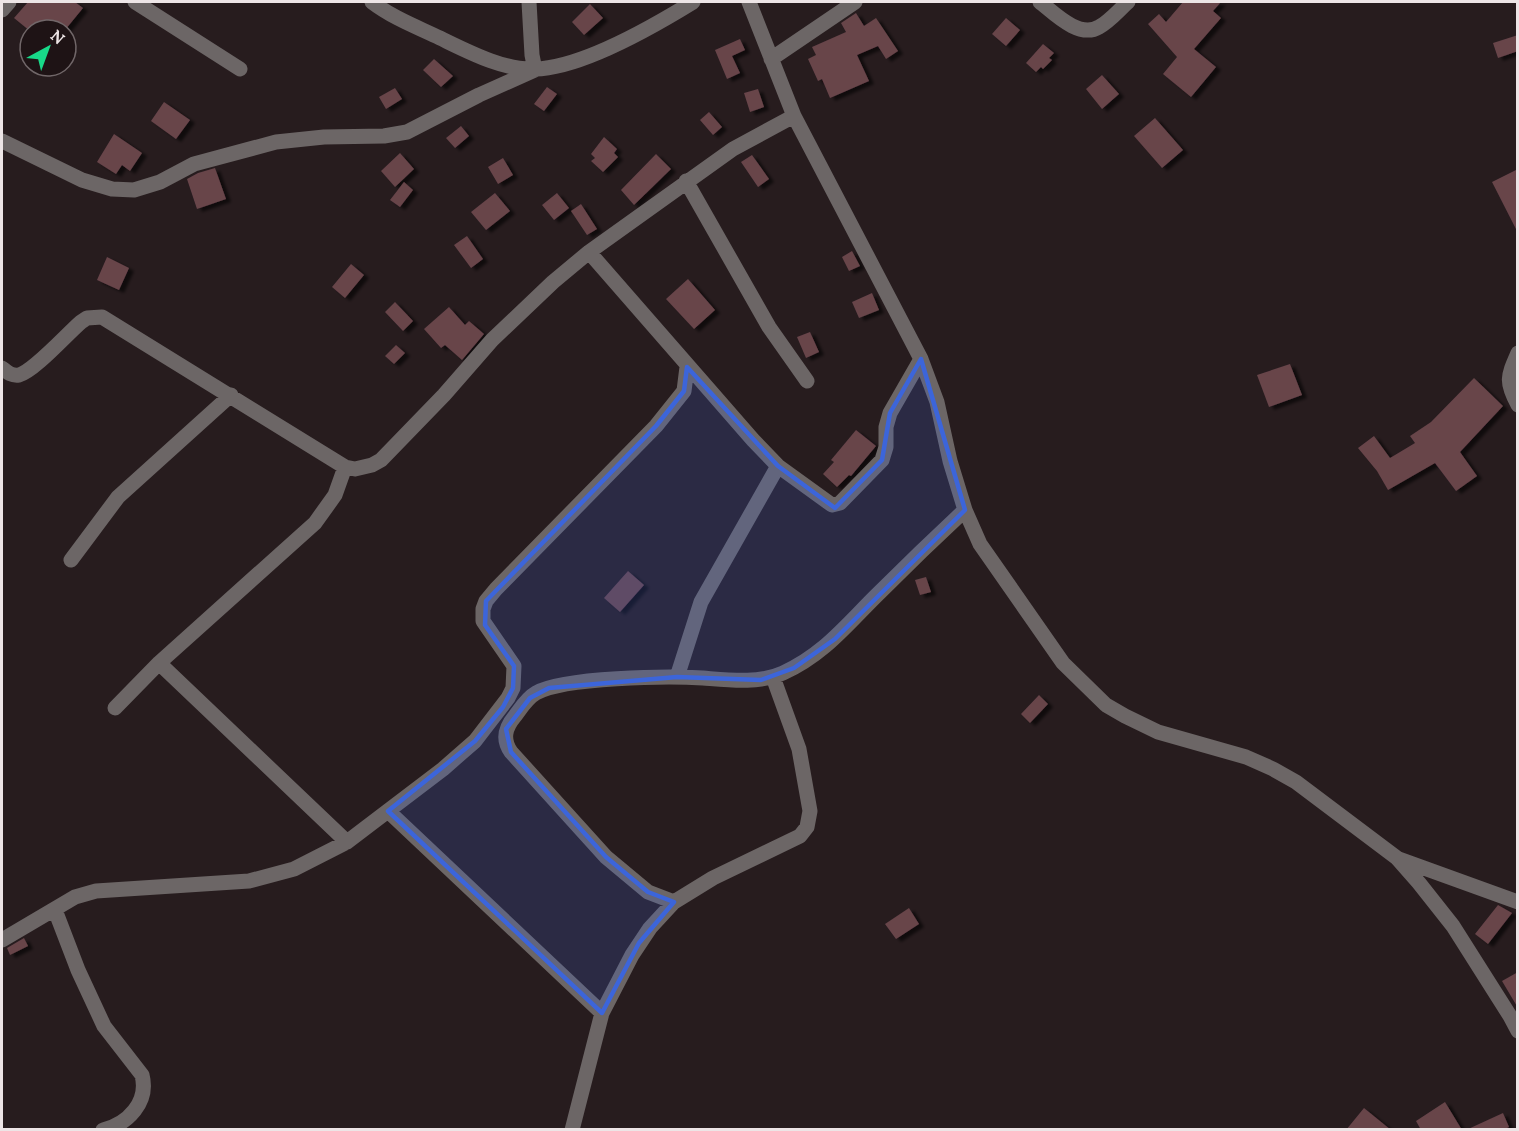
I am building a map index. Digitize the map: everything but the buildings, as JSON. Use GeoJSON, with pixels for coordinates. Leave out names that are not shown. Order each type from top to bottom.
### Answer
{"type":"FeatureCollection","features":[{"type":"Feature","properties":{"kind":"street"},"geometry":{"type":"LineString","coordinates":[[2,10],[9,2]]}},
{"type":"Feature","properties":{"kind":"street"},"geometry":{"type":"LineString","coordinates":[[135,2],[240,69]]}},
{"type":"Feature","properties":{"kind":"street"},"geometry":{"type":"LineString","coordinates":[[372,2],[407,23],[467,51],[511,66],[535,69]]}},
{"type":"Feature","properties":{"kind":"street"},"geometry":{"type":"LineString","coordinates":[[529,2],[535,69]]}},
{"type":"Feature","properties":{"kind":"street"},"geometry":{"type":"LineString","coordinates":[[2,141],[82,180],[112,189],[134,190],[160,182],[194,164],[276,142],[324,137],[384,136],[407,132],[535,69],[575,60],[606,48],[693,2]]}},
{"type":"Feature","properties":{"kind":"street"},"geometry":{"type":"LineString","coordinates":[[749,2],[794,116],[921,359],[937,402],[950,461],[965,510],[981,544],[1064,663],[1106,705],[1158,732],[1246,757],[1273,769],[1296,782],[1397,858],[1452,926],[1518,1030]]}},
{"type":"Feature","properties":{"kind":"street"},"geometry":{"type":"LineString","coordinates":[[771,58],[855,2]]}},
{"type":"Feature","properties":{"kind":"street"},"geometry":{"type":"LineString","coordinates":[[1040,2],[1077,28],[1088,31],[1099,28],[1128,2]]}},
{"type":"Feature","properties":{"kind":"street"},"geometry":{"type":"LineString","coordinates":[[2,368],[15,375],[27,372],[81,322],[87,318],[102,316],[345,467],[355,469],[372,465],[381,460],[444,395],[492,340],[553,282],[589,252],[733,149],[794,116]]}},
{"type":"Feature","properties":{"kind":"street"},"geometry":{"type":"LineString","coordinates":[[686,181],[769,327],[807,381]]}},
{"type":"Feature","properties":{"kind":"street"},"geometry":{"type":"LineString","coordinates":[[589,252],[687,367],[778,466],[829,504],[837,505],[882,460],[886,447],[888,419],[921,359]]}},
{"type":"Feature","properties":{"kind":"street"},"geometry":{"type":"LineString","coordinates":[[1518,353],[1509,373],[1508,383],[1518,405]]}},
{"type":"Feature","properties":{"kind":"street"},"geometry":{"type":"LineString","coordinates":[[2,940],[75,897],[96,891],[249,881],[294,869],[347,842],[475,741],[503,707],[513,688],[514,666],[485,625],[483,609],[486,601],[657,426],[684,391],[687,367]]}},
{"type":"Feature","properties":{"kind":"street"},"geometry":{"type":"LineString","coordinates":[[71,560],[118,497],[231,395]]}},
{"type":"Feature","properties":{"kind":"street"},"geometry":{"type":"LineString","coordinates":[[677,677],[701,602],[778,466]]}},
{"type":"Feature","properties":{"kind":"street"},"geometry":{"type":"LineString","coordinates":[[115,708],[159,663],[315,523],[335,495],[345,467]]}},
{"type":"Feature","properties":{"kind":"street"},"geometry":{"type":"LineString","coordinates":[[674,902],[648,892],[606,857],[511,752],[506,740],[506,729],[510,722],[530,698],[543,690],[570,684],[677,677],[749,680],[773,677],[794,668],[835,639],[965,510]]}},
{"type":"Feature","properties":{"kind":"street"},"geometry":{"type":"LineString","coordinates":[[159,663],[347,842]]}},
{"type":"Feature","properties":{"kind":"street"},"geometry":{"type":"LineString","coordinates":[[572,1130],[602,1013],[639,943],[674,902],[713,878],[800,836],[807,827],[810,811],[799,749],[773,677]]}},
{"type":"Feature","properties":{"kind":"street"},"geometry":{"type":"LineString","coordinates":[[388,811],[602,1013]]}},
{"type":"Feature","properties":{"kind":"street"},"geometry":{"type":"LineString","coordinates":[[1397,858],[1518,902]]}},
{"type":"Feature","properties":{"kind":"street"},"geometry":{"type":"LineString","coordinates":[[55,909],[78,970],[104,1026],[142,1075],[144,1084],[138,1107],[116,1124],[103,1130]]}},
{"type":"Feature","properties":{"kind":"highlighted area"},"geometry":{"type":"Polygon","coordinates":[[[921,359],[965,510],[835,639],[794,668],[761,680],[677,677],[549,688],[530,698],[506,729],[511,752],[606,857],[648,892],[674,902],[639,943],[602,1013],[388,811],[475,741],[503,707],[513,688],[514,666],[485,625],[486,601],[656,426],[684,391],[687,367],[778,466],[835,508],[882,460],[890,413],[921,359]]]}}]}
